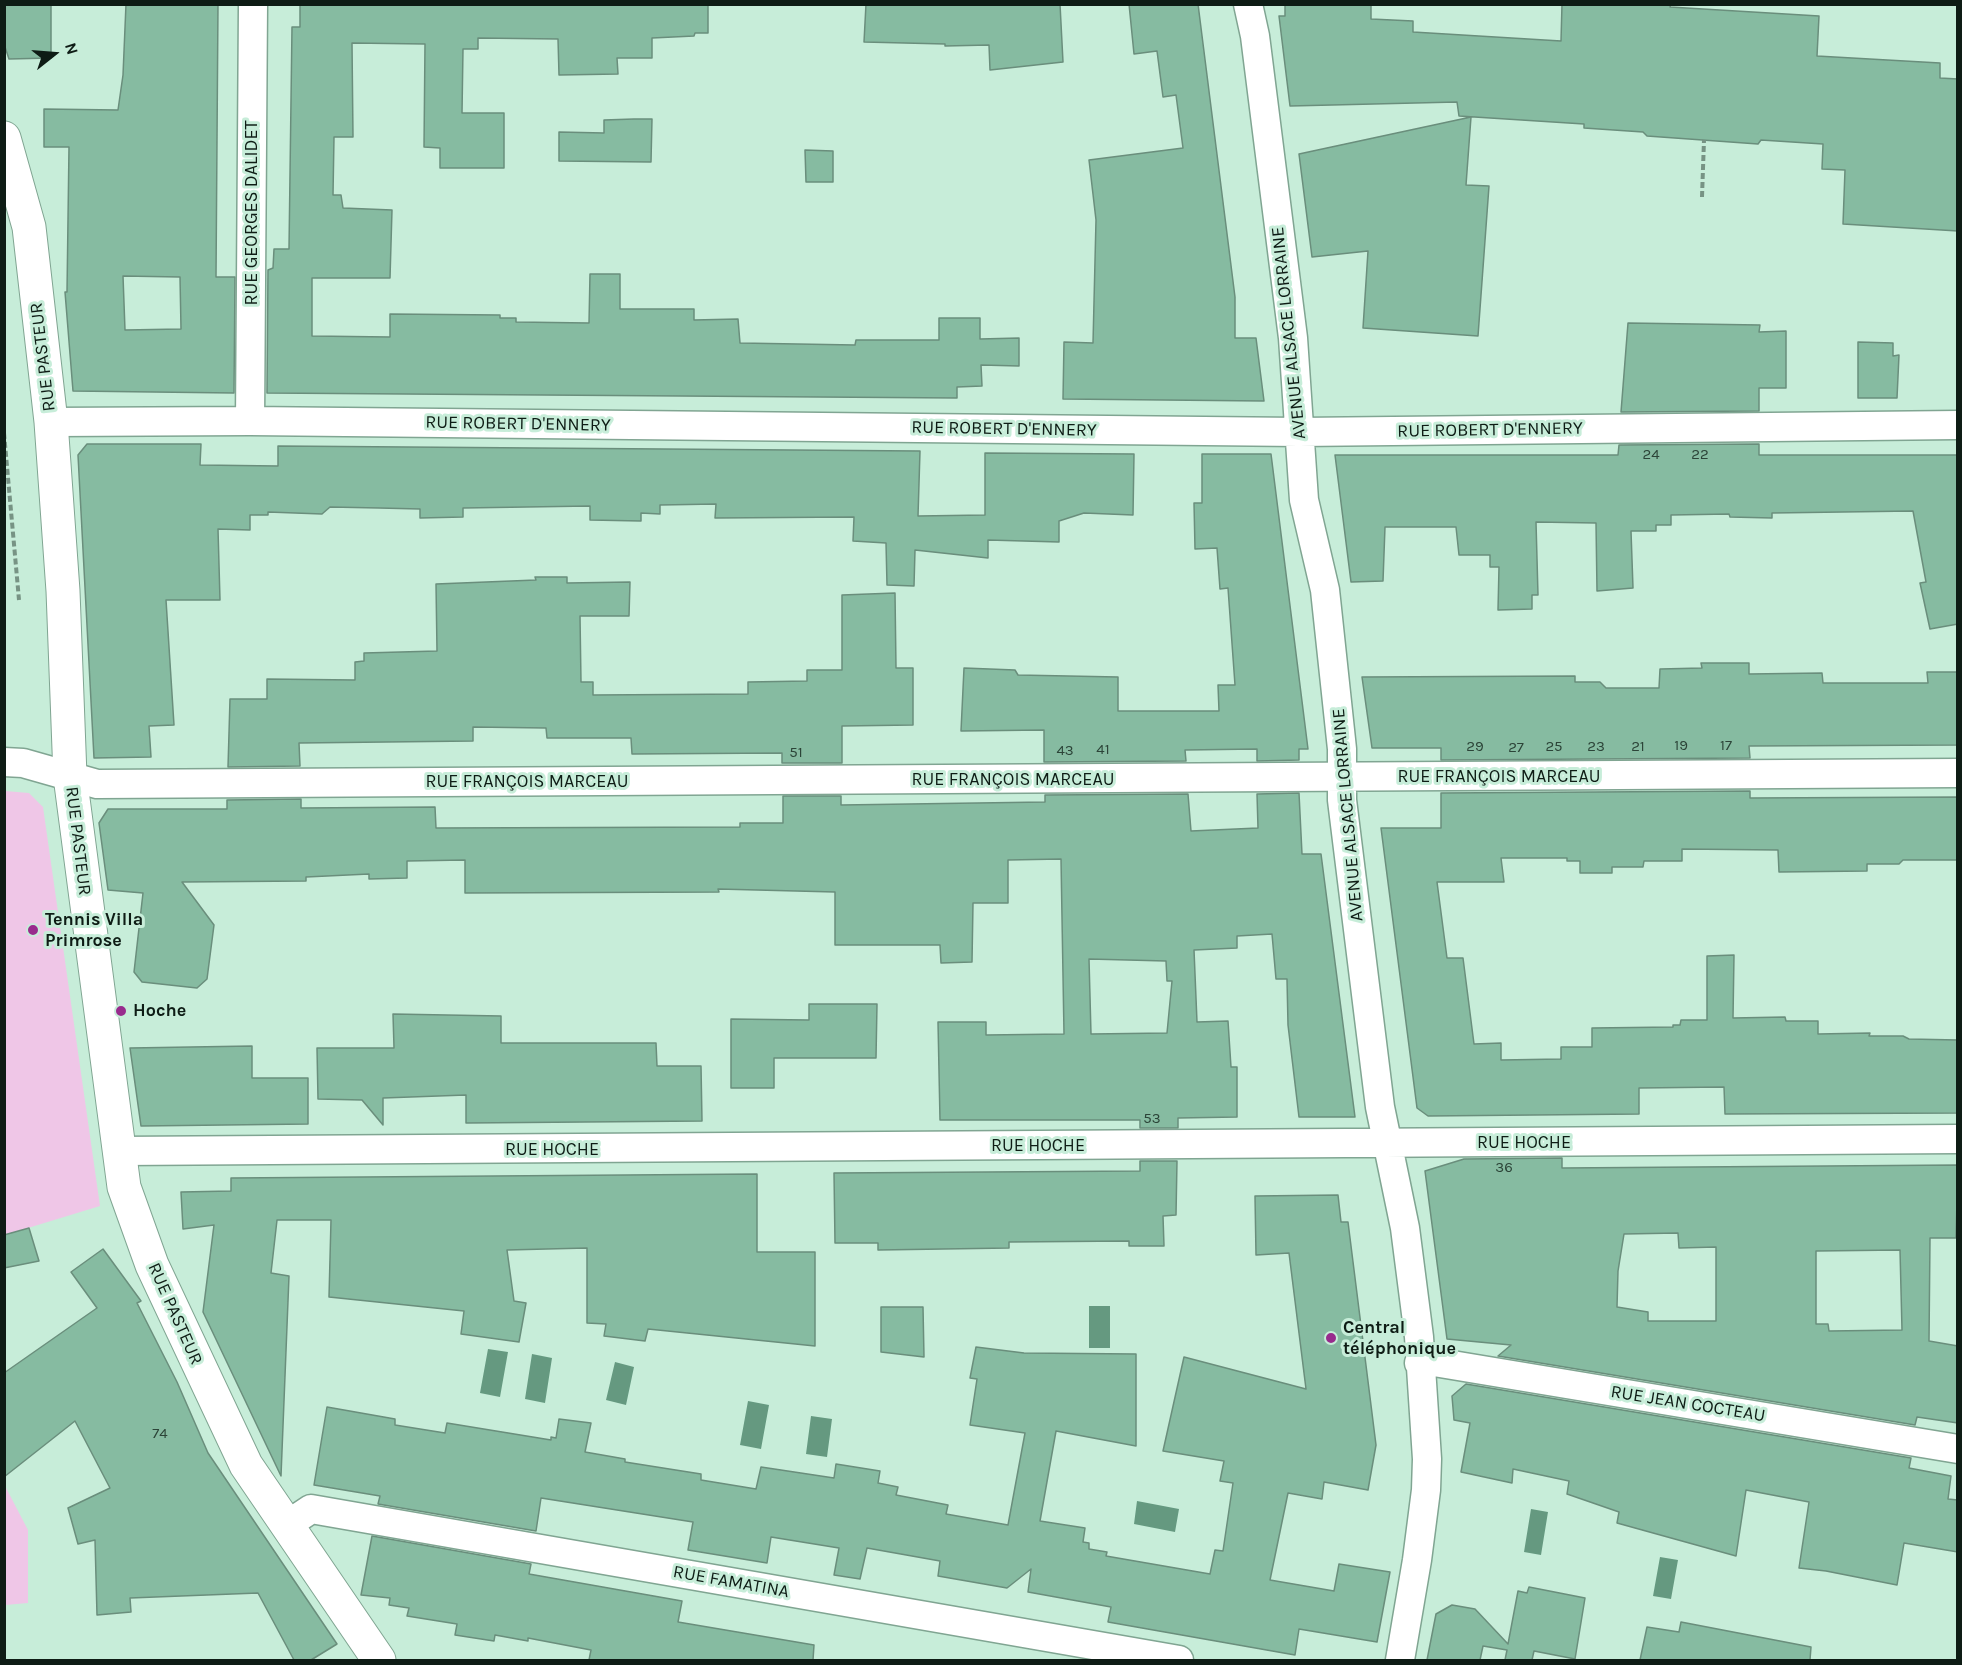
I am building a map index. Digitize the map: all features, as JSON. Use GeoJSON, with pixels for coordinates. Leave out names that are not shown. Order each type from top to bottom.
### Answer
{"type":"FeatureCollection","features":[{"type":"Feature","properties":{"kind":"street","name":"RUE GEORGES DALIDET"},"geometry":{"type":"LineString","coordinates":[[250,421],[253,4]]}},
{"type":"Feature","properties":{"kind":"street","name":"AVENUE ALSACE LORRAINE"},"geometry":{"type":"LineString","coordinates":[[1248,4],[1291,326],[1304,500],[1324,590],[1342,749],[1344,812],[1379,1096],[1405,1228],[1419,1363],[1427,1459],[1426,1490],[1400,1660]]}},
{"type":"Feature","properties":{"kind":"street","name":"RUE PASTEUR"},"geometry":{"type":"LineString","coordinates":[[4,138],[28,227],[51,422],[63,591],[70,776],[124,1188],[152,1264],[246,1465],[379,1660]]}},
{"type":"Feature","properties":{"kind":"street","name":"RUE ROBERT D'ENNERY"},"geometry":{"type":"LineString","coordinates":[[51,422],[250,421],[1299,432],[1958,425]]}},
{"type":"Feature","properties":{"kind":"street","name":"RUE FRANÇOIS MARCEAU"},"geometry":{"type":"LineString","coordinates":[[4,762],[23,763],[97,784],[1958,773]]}},
{"type":"Feature","properties":{"kind":"street","name":"RUE HOCHE"},"geometry":{"type":"LineString","coordinates":[[118,1151],[1958,1139]]}},
{"type":"Feature","properties":{"kind":"street","name":"RUE JEAN COCTEAU"},"geometry":{"type":"LineString","coordinates":[[1419,1363],[1434,1362],[1958,1449]]}},
{"type":"Feature","properties":{"kind":"street","name":"RUE FAMATINA"},"geometry":{"type":"LineString","coordinates":[[287,1525],[310,1509],[1179,1660]]}},
{"type":"Feature","properties":{"kind":"path"},"geometry":{"type":"LineString","coordinates":[[1702,197],[1704,140]]}},
{"type":"Feature","properties":{"kind":"path"},"geometry":{"type":"LineString","coordinates":[[4,434],[19,600]]}},
{"type":"Feature","properties":{"kind":"shaded area","name":"Tennis Villa Primrose"},"geometry":{"type":"Polygon","coordinates":[[[5,791],[29,793],[43,807],[100,1206],[5,1235],[5,791]]]}},
{"type":"Feature","properties":{"kind":"shaded area"},"geometry":{"type":"Polygon","coordinates":[[[1089,1306],[1110,1306],[1110,1348],[1089,1348],[1089,1306]]]}},
{"type":"Feature","properties":{"kind":"shaded area"},"geometry":{"type":"Polygon","coordinates":[[[488,1349],[508,1352],[500,1397],[480,1393],[488,1349]]]}},
{"type":"Feature","properties":{"kind":"shaded area"},"geometry":{"type":"Polygon","coordinates":[[[532,1354],[552,1358],[545,1403],[525,1399],[532,1354]]]}},
{"type":"Feature","properties":{"kind":"shaded area"},"geometry":{"type":"Polygon","coordinates":[[[615,1362],[634,1367],[626,1405],[606,1400],[615,1362]]]}},
{"type":"Feature","properties":{"kind":"shaded area"},"geometry":{"type":"Polygon","coordinates":[[[748,1401],[769,1405],[761,1449],[740,1445],[748,1401]]]}},
{"type":"Feature","properties":{"kind":"shaded area"},"geometry":{"type":"Polygon","coordinates":[[[811,1416],[832,1419],[827,1457],[806,1454],[811,1416]]]}},
{"type":"Feature","properties":{"kind":"shaded area"},"geometry":{"type":"Polygon","coordinates":[[[4,1484],[28,1530],[28,1603],[5,1605],[4,1484]]]}},
{"type":"Feature","properties":{"kind":"shaded area"},"geometry":{"type":"Polygon","coordinates":[[[1137,1501],[1179,1509],[1175,1532],[1134,1524],[1137,1501]]]}},
{"type":"Feature","properties":{"kind":"shaded area"},"geometry":{"type":"Polygon","coordinates":[[[1531,1509],[1548,1512],[1541,1555],[1524,1552],[1531,1509]]]}},
{"type":"Feature","properties":{"kind":"shaded area"},"geometry":{"type":"Polygon","coordinates":[[[1660,1557],[1678,1560],[1671,1599],[1653,1596],[1660,1557]]]}},
{"type":"Feature","properties":{"kind":"building"},"geometry":{"type":"Polygon","coordinates":[[[4,4],[51,4],[51,58],[9,59],[4,44],[4,4]]]}},
{"type":"Feature","properties":{"kind":"building"},"geometry":{"type":"Polygon","coordinates":[[[126,4],[218,4],[216,277],[235,277],[234,393],[73,391],[65,292],[67,292],[69,147],[44,147],[44,109],[118,110],[123,75],[126,4]],[[123,276],[125,330],[181,329],[180,277],[123,276]]]}},
{"type":"Feature","properties":{"kind":"building"},"geometry":{"type":"Polygon","coordinates":[[[300,4],[708,4],[708,33],[652,38],[652,58],[617,58],[618,74],[559,75],[558,39],[478,38],[478,49],[463,49],[462,113],[504,113],[504,168],[440,168],[440,148],[424,147],[425,44],[352,43],[353,137],[334,137],[333,195],[341,195],[343,208],[392,210],[390,278],[312,278],[312,336],[390,337],[390,314],[500,315],[500,318],[516,318],[516,322],[589,323],[590,274],[620,274],[620,309],[694,309],[694,320],[738,319],[740,343],[855,345],[856,340],[939,340],[939,318],[980,318],[980,339],[1019,338],[1019,366],[981,365],[982,386],[957,387],[957,398],[267,393],[268,270],[273,268],[274,249],[289,249],[292,27],[300,27],[300,4]]]}},
{"type":"Feature","properties":{"kind":"building"},"geometry":{"type":"Polygon","coordinates":[[[866,4],[1060,4],[1063,62],[990,70],[989,45],[945,46],[945,44],[864,42],[866,4]]]}},
{"type":"Feature","properties":{"kind":"building"},"geometry":{"type":"Polygon","coordinates":[[[1129,4],[1198,4],[1235,297],[1235,338],[1256,338],[1264,401],[1063,399],[1064,342],[1093,343],[1096,220],[1089,160],[1183,148],[1176,95],[1163,97],[1157,51],[1134,54],[1129,4]]]}},
{"type":"Feature","properties":{"kind":"building"},"geometry":{"type":"Polygon","coordinates":[[[1285,4],[1371,4],[1371,19],[1413,21],[1413,32],[1561,41],[1562,4],[1671,4],[1670,7],[1819,16],[1817,56],[1940,63],[1940,78],[1958,79],[1958,231],[1843,224],[1845,170],[1822,169],[1823,144],[1761,140],[1758,144],[1647,136],[1643,132],[1584,128],[1584,124],[1459,116],[1457,102],[1290,106],[1279,16],[1285,16],[1285,4]]]}},
{"type":"Feature","properties":{"kind":"building"},"geometry":{"type":"Polygon","coordinates":[[[1471,117],[1466,185],[1489,186],[1478,336],[1363,328],[1368,251],[1312,257],[1299,154],[1471,117]]]}},
{"type":"Feature","properties":{"kind":"building"},"geometry":{"type":"Polygon","coordinates":[[[652,119],[651,162],[559,161],[559,132],[604,133],[604,120],[652,119]]]}},
{"type":"Feature","properties":{"kind":"building"},"geometry":{"type":"Polygon","coordinates":[[[805,150],[833,151],[833,182],[806,182],[805,150]]]}},
{"type":"Feature","properties":{"kind":"building"},"geometry":{"type":"Polygon","coordinates":[[[1628,323],[1760,325],[1759,332],[1786,331],[1786,388],[1759,388],[1759,411],[1621,412],[1628,323]]]}},
{"type":"Feature","properties":{"kind":"building"},"geometry":{"type":"Polygon","coordinates":[[[1858,342],[1893,343],[1893,356],[1899,355],[1897,398],[1858,398],[1858,342]]]}},
{"type":"Feature","properties":{"kind":"building"},"geometry":{"type":"Polygon","coordinates":[[[87,444],[201,444],[200,465],[278,466],[278,446],[920,451],[918,516],[985,515],[985,453],[1134,454],[1133,515],[1084,513],[1059,521],[1059,542],[988,540],[988,558],[915,550],[914,586],[887,585],[886,543],[853,541],[854,517],[715,518],[716,504],[660,505],[660,514],[641,513],[641,521],[590,520],[590,506],[463,508],[463,517],[420,518],[420,509],[330,507],[322,514],[268,512],[268,515],[250,515],[250,530],[218,529],[220,600],[166,600],[174,725],[149,726],[151,757],[94,758],[78,455],[87,444]]]}},
{"type":"Feature","properties":{"kind":"building"},"geometry":{"type":"Polygon","coordinates":[[[1759,444],[1759,455],[1958,455],[1958,624],[1930,629],[1920,583],[1926,582],[1913,511],[1772,513],[1772,518],[1730,517],[1729,514],[1671,515],[1671,525],[1656,525],[1656,531],[1631,531],[1633,588],[1597,591],[1596,523],[1536,522],[1538,595],[1532,595],[1532,609],[1498,610],[1499,567],[1490,567],[1490,555],[1459,555],[1456,527],[1385,527],[1383,581],[1351,582],[1335,455],[1618,455],[1619,445],[1759,444]]]}},
{"type":"Feature","properties":{"kind":"building"},"geometry":{"type":"Polygon","coordinates":[[[1202,454],[1271,454],[1308,749],[1299,749],[1299,760],[1257,761],[1257,749],[1185,750],[1186,761],[1044,762],[1044,730],[961,731],[964,668],[1015,670],[1018,675],[1118,677],[1118,711],[1219,711],[1218,685],[1235,685],[1228,588],[1220,589],[1217,548],[1195,549],[1194,503],[1202,503],[1202,454]]]}},
{"type":"Feature","properties":{"kind":"building"},"geometry":{"type":"Polygon","coordinates":[[[535,577],[567,577],[567,583],[630,582],[629,616],[580,616],[581,682],[593,682],[593,695],[748,694],[748,682],[807,681],[807,670],[842,670],[842,595],[895,593],[896,668],[913,668],[913,725],[842,726],[842,763],[782,763],[782,753],[632,754],[631,738],[547,738],[546,728],[473,727],[473,741],[299,743],[300,766],[228,767],[230,699],[267,699],[267,679],[355,680],[355,662],[364,661],[364,653],[437,651],[436,584],[536,580],[535,577]]]}},
{"type":"Feature","properties":{"kind":"building"},"geometry":{"type":"Polygon","coordinates":[[[1701,663],[1749,663],[1749,674],[1822,673],[1823,683],[1928,683],[1927,672],[1958,672],[1958,745],[1749,746],[1750,758],[1441,760],[1441,748],[1372,748],[1362,677],[1575,676],[1575,682],[1600,682],[1606,688],[1659,688],[1660,669],[1702,668],[1701,663]]]}},
{"type":"Feature","properties":{"kind":"building"},"geometry":{"type":"Polygon","coordinates":[[[1750,791],[1750,798],[1958,797],[1958,860],[1903,860],[1899,864],[1867,864],[1867,871],[1779,872],[1778,850],[1682,849],[1682,861],[1644,861],[1643,867],[1612,867],[1612,873],[1580,873],[1580,861],[1567,861],[1567,858],[1501,858],[1504,882],[1437,882],[1447,958],[1463,958],[1474,1044],[1501,1043],[1501,1060],[1561,1059],[1561,1047],[1592,1047],[1592,1028],[1673,1027],[1673,1025],[1680,1025],[1681,1020],[1707,1020],[1707,956],[1734,955],[1733,1018],[1785,1017],[1786,1021],[1818,1021],[1818,1034],[1870,1033],[1869,1036],[1958,1040],[1958,1113],[1725,1114],[1724,1087],[1639,1088],[1639,1114],[1428,1116],[1417,1108],[1381,828],[1441,828],[1441,793],[1750,791]]]}},
{"type":"Feature","properties":{"kind":"building"},"geometry":{"type":"Polygon","coordinates":[[[1299,793],[1302,854],[1321,854],[1355,1117],[1299,1117],[1288,1025],[1287,979],[1276,979],[1272,934],[1237,936],[1237,948],[1194,950],[1197,1022],[1228,1021],[1231,1067],[1237,1067],[1237,1117],[1178,1118],[1178,1128],[1140,1128],[1140,1120],[940,1120],[938,1022],[986,1022],[986,1035],[1064,1034],[1061,859],[1008,860],[1008,903],[973,903],[972,962],[941,963],[940,945],[835,945],[835,892],[718,889],[719,892],[465,893],[465,860],[407,861],[407,878],[369,879],[369,874],[306,877],[306,881],[182,882],[214,925],[207,979],[197,988],[142,982],[134,972],[143,893],[108,890],[99,823],[108,809],[227,809],[227,800],[301,799],[301,808],[435,807],[436,828],[740,827],[740,823],[783,823],[783,796],[841,796],[841,805],[1045,802],[1045,795],[1188,794],[1191,831],[1258,828],[1257,794],[1299,793]],[[1089,959],[1091,1034],[1167,1033],[1172,981],[1167,981],[1166,961],[1089,959]]]}},
{"type":"Feature","properties":{"kind":"building"},"geometry":{"type":"Polygon","coordinates":[[[809,1004],[877,1004],[876,1058],[774,1058],[774,1088],[731,1088],[731,1019],[809,1020],[809,1004]]]}},
{"type":"Feature","properties":{"kind":"building"},"geometry":{"type":"Polygon","coordinates":[[[393,1014],[501,1016],[501,1043],[656,1043],[657,1066],[701,1066],[702,1121],[466,1123],[466,1095],[383,1098],[383,1125],[362,1100],[318,1099],[317,1048],[394,1048],[393,1014]]]}},
{"type":"Feature","properties":{"kind":"building"},"geometry":{"type":"Polygon","coordinates":[[[252,1046],[252,1078],[308,1078],[308,1124],[141,1126],[130,1048],[252,1046]]]}},
{"type":"Feature","properties":{"kind":"building"},"geometry":{"type":"Polygon","coordinates":[[[1562,1158],[1562,1168],[1958,1165],[1956,1238],[1930,1238],[1929,1341],[1958,1346],[1958,1423],[1917,1417],[1915,1425],[1498,1356],[1511,1345],[1447,1339],[1425,1171],[1464,1159],[1562,1158]],[[1678,1233],[1624,1234],[1618,1271],[1617,1307],[1648,1312],[1648,1321],[1716,1321],[1716,1247],[1679,1248],[1678,1233]],[[1900,1250],[1816,1251],[1816,1324],[1828,1324],[1829,1331],[1902,1330],[1900,1250]]]}},
{"type":"Feature","properties":{"kind":"building"},"geometry":{"type":"Polygon","coordinates":[[[1140,1161],[1177,1161],[1176,1215],[1163,1216],[1164,1246],[1129,1246],[1129,1241],[1009,1242],[1009,1248],[878,1250],[878,1243],[835,1243],[834,1173],[1140,1171],[1140,1161]]]}},
{"type":"Feature","properties":{"kind":"building"},"geometry":{"type":"Polygon","coordinates":[[[757,1174],[757,1252],[815,1252],[815,1346],[648,1329],[645,1341],[604,1336],[606,1324],[587,1323],[587,1248],[507,1250],[514,1301],[526,1303],[519,1342],[461,1334],[464,1311],[329,1297],[331,1220],[277,1220],[271,1273],[289,1276],[281,1476],[203,1312],[214,1225],[183,1229],[181,1192],[231,1191],[231,1178],[757,1174]]]}},
{"type":"Feature","properties":{"kind":"building"},"geometry":{"type":"Polygon","coordinates":[[[1338,1195],[1341,1222],[1348,1222],[1376,1445],[1368,1490],[1324,1482],[1322,1499],[1288,1493],[1270,1580],[1334,1591],[1339,1564],[1390,1572],[1377,1642],[1299,1629],[1295,1655],[1108,1622],[1111,1607],[1028,1592],[1031,1569],[1007,1588],[938,1576],[940,1561],[867,1548],[860,1579],[834,1575],[839,1548],[771,1537],[767,1563],[688,1550],[693,1522],[541,1498],[536,1531],[378,1504],[380,1496],[314,1485],[327,1407],[395,1419],[395,1425],[445,1433],[447,1423],[551,1440],[551,1437],[556,1438],[559,1419],[591,1423],[585,1452],[625,1459],[625,1462],[701,1474],[701,1480],[756,1489],[761,1467],[834,1478],[836,1464],[880,1471],[878,1483],[898,1487],[896,1495],[948,1505],[946,1514],[1008,1525],[1025,1433],[970,1425],[977,1379],[970,1378],[976,1347],[1024,1353],[1136,1354],[1136,1446],[1056,1431],[1040,1521],[1085,1528],[1083,1542],[1089,1543],[1089,1549],[1107,1552],[1106,1556],[1210,1574],[1215,1550],[1223,1551],[1233,1483],[1220,1481],[1224,1461],[1163,1451],[1184,1357],[1306,1389],[1289,1253],[1256,1255],[1255,1196],[1338,1195]]]}},
{"type":"Feature","properties":{"kind":"building"},"geometry":{"type":"Polygon","coordinates":[[[29,1228],[39,1261],[4,1268],[4,1235],[29,1228]]]}},
{"type":"Feature","properties":{"kind":"building"},"geometry":{"type":"Polygon","coordinates":[[[103,1249],[141,1301],[137,1303],[177,1382],[208,1453],[337,1644],[311,1660],[294,1660],[258,1593],[130,1598],[131,1612],[97,1615],[95,1540],[78,1544],[68,1508],[110,1488],[75,1421],[4,1477],[4,1373],[97,1308],[71,1272],[103,1249]]]}},
{"type":"Feature","properties":{"kind":"building"},"geometry":{"type":"Polygon","coordinates":[[[881,1307],[923,1307],[924,1357],[881,1352],[881,1307]]]}},
{"type":"Feature","properties":{"kind":"building"},"geometry":{"type":"Polygon","coordinates":[[[1466,1384],[1911,1458],[1909,1468],[1951,1476],[1948,1499],[1958,1500],[1958,1552],[1904,1543],[1897,1585],[1799,1568],[1809,1502],[1746,1490],[1736,1556],[1617,1523],[1619,1512],[1567,1494],[1569,1481],[1513,1469],[1512,1483],[1461,1472],[1470,1423],[1454,1420],[1452,1396],[1466,1384]]]}},
{"type":"Feature","properties":{"kind":"building"},"geometry":{"type":"Polygon","coordinates":[[[372,1536],[531,1564],[529,1574],[682,1601],[678,1622],[814,1645],[813,1660],[589,1660],[591,1650],[528,1638],[528,1641],[495,1635],[494,1641],[455,1635],[457,1624],[407,1616],[409,1608],[389,1605],[390,1598],[361,1595],[372,1536]]]}},
{"type":"Feature","properties":{"kind":"building"},"geometry":{"type":"Polygon","coordinates":[[[1529,1587],[1585,1598],[1575,1659],[1534,1651],[1532,1660],[1505,1660],[1507,1650],[1483,1646],[1480,1660],[1427,1660],[1436,1614],[1452,1605],[1475,1609],[1508,1644],[1518,1591],[1527,1593],[1529,1587]]]}},
{"type":"Feature","properties":{"kind":"building"},"geometry":{"type":"Polygon","coordinates":[[[1681,1622],[1811,1647],[1810,1660],[1640,1660],[1647,1627],[1679,1632],[1681,1622]]]}},
{"type":"Feature","properties":{"kind":"place","name":"Tennis Villa Primrose"},"geometry":{"type":"Point","coordinates":[33,930]}},
{"type":"Feature","properties":{"kind":"place","name":"Hoche"},"geometry":{"type":"Point","coordinates":[121,1011]}},
{"type":"Feature","properties":{"kind":"place","name":"Central téléphonique"},"geometry":{"type":"Point","coordinates":[1331,1338]}}]}
